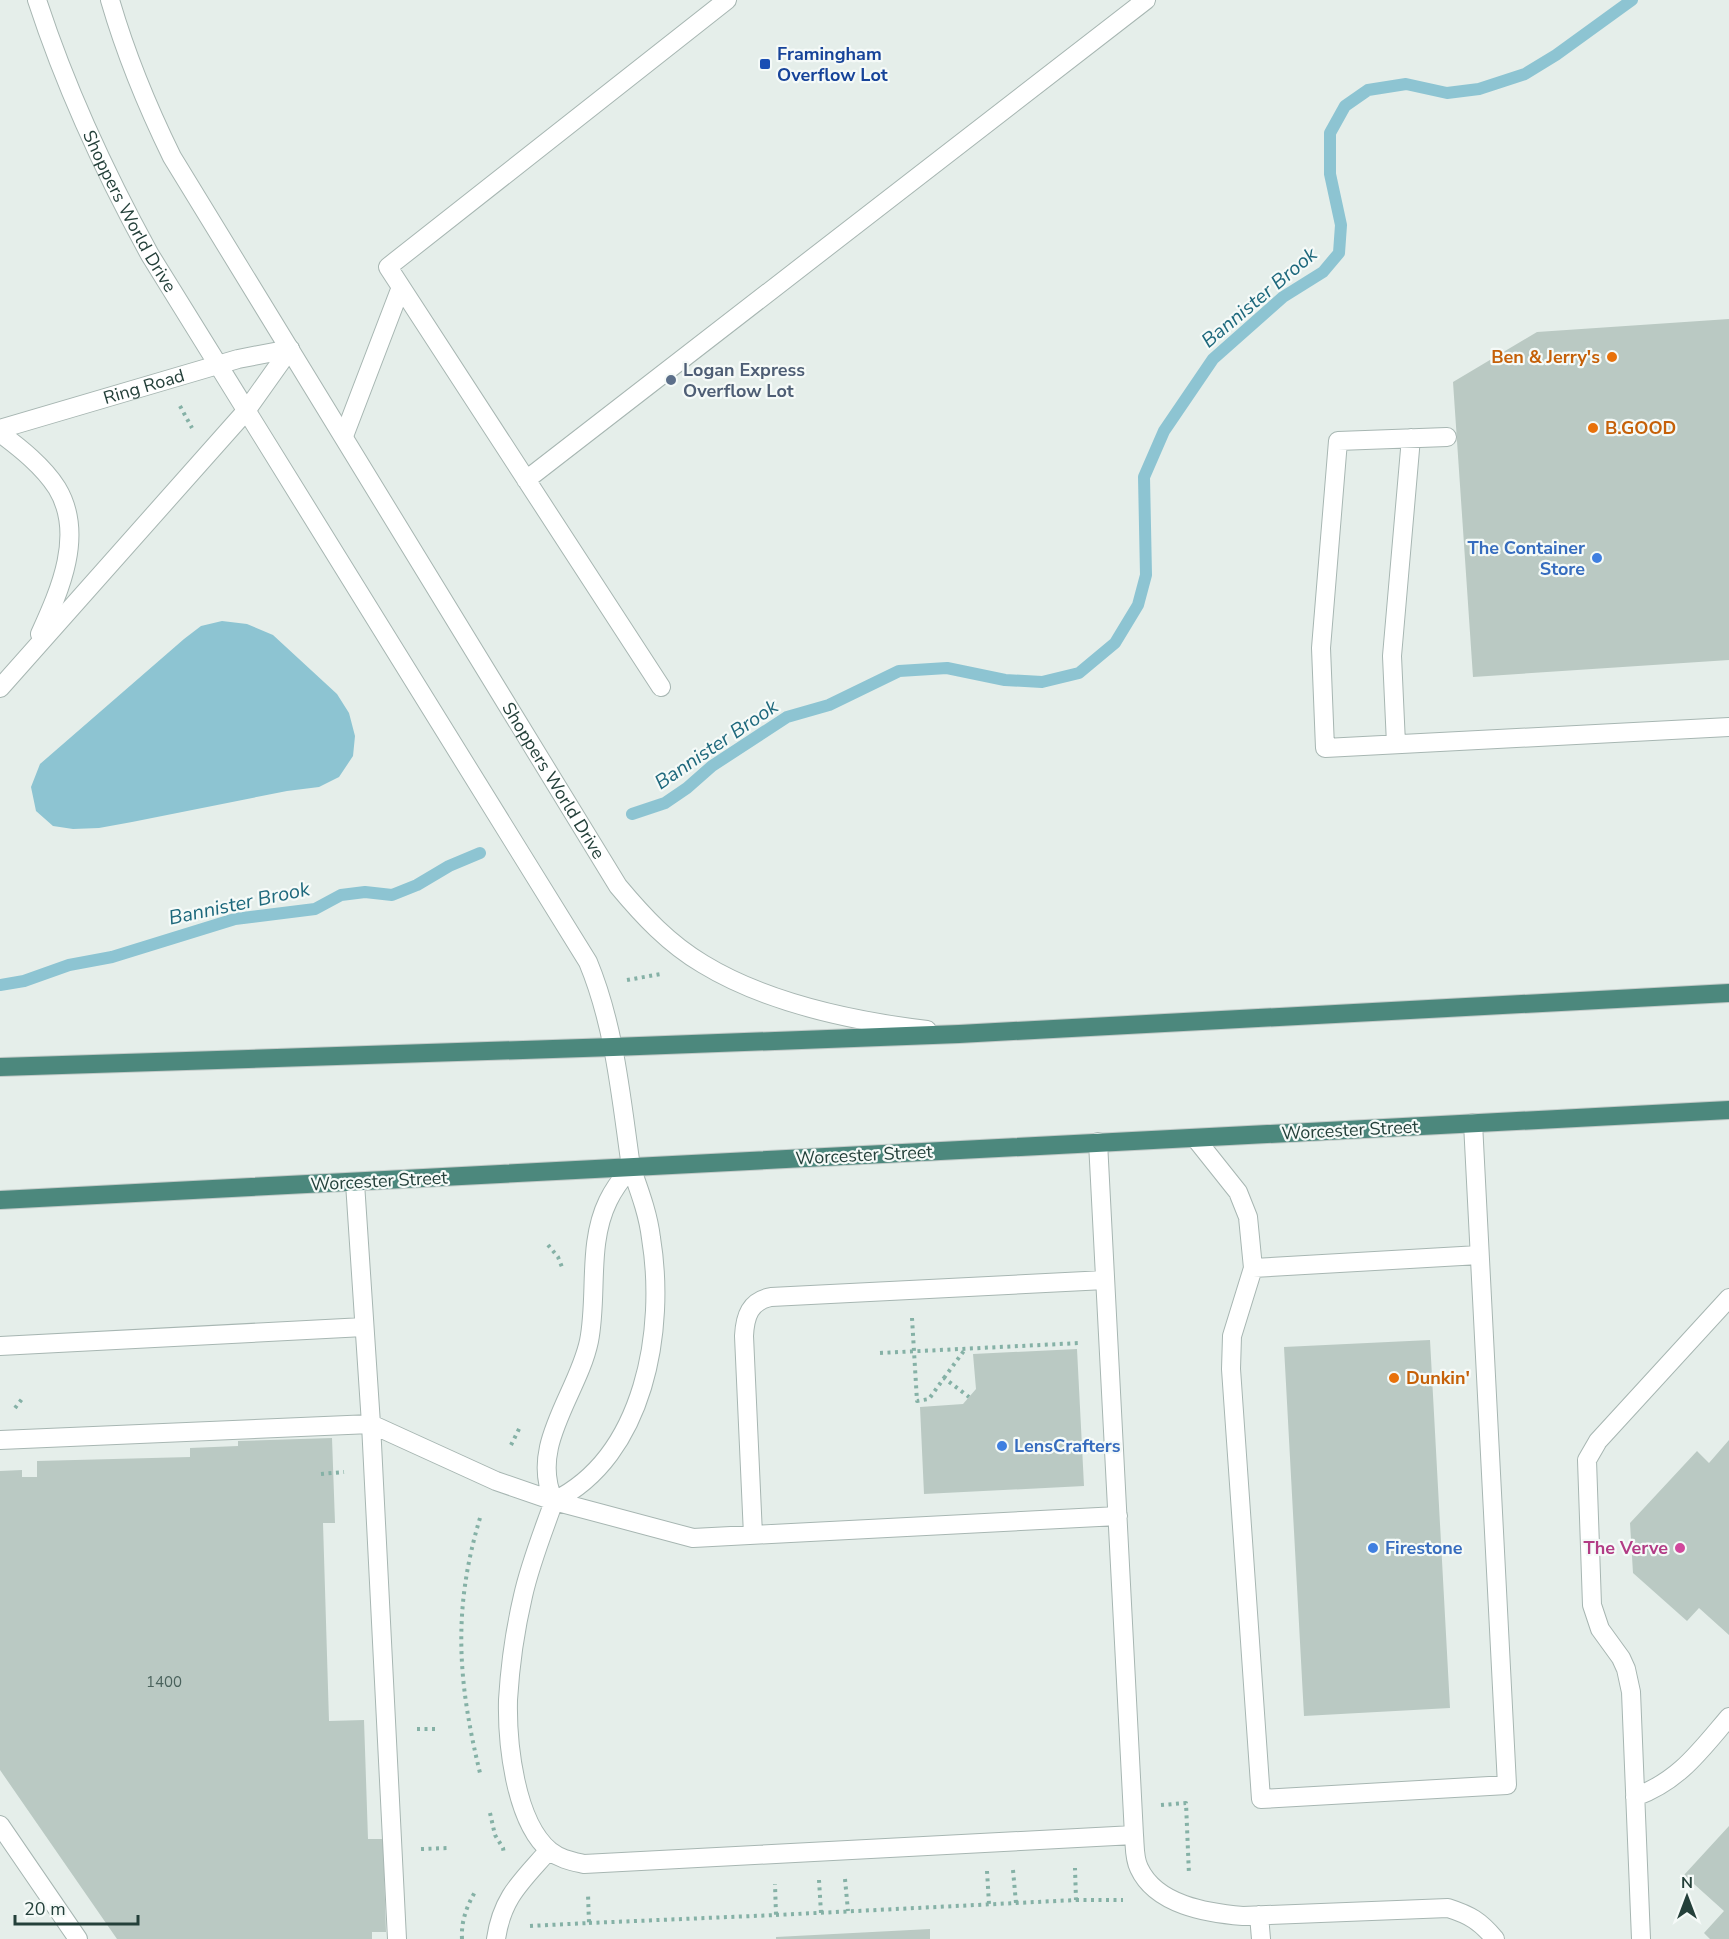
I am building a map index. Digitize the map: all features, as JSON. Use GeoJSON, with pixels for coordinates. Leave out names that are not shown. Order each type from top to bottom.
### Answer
{"type":"FeatureCollection","features":[{"type":"Feature","properties":{"kind":"highway"},"geometry":{"type":"LineString","coordinates":[[0,1067],[959,1034],[1729,993]]}},
{"type":"Feature","properties":{"kind":"highway","name":"Worcester Street"},"geometry":{"type":"LineString","coordinates":[[0,1200],[1729,1110]]}},
{"type":"Feature","properties":{"kind":"street","name":"Shoppers World Drive"},"geometry":{"type":"LineString","coordinates":[[38,0],[75,102],[108,176],[150,255],[578,943],[596,981],[613,1047],[631,1167],[648,1220],[654,1257],[654,1326],[648,1368],[636,1408],[616,1445],[588,1478],[573,1491],[554,1501]]}},
{"type":"Feature","properties":{"kind":"street","name":"Shoppers World Drive"},"geometry":{"type":"LineString","coordinates":[[110,0],[133,73],[172,157],[604,865],[645,918],[702,964],[736,982],[760,991],[852,1018],[889,1026],[959,1034]]}},
{"type":"Feature","properties":{"kind":"street"},"geometry":{"type":"LineString","coordinates":[[661,687],[388,267],[727,0]]}},
{"type":"Feature","properties":{"kind":"street"},"geometry":{"type":"LineString","coordinates":[[526,480],[1146,0]]}},
{"type":"Feature","properties":{"kind":"street"},"geometry":{"type":"LineString","coordinates":[[344,436],[401,286]]}},
{"type":"Feature","properties":{"kind":"street","name":"Ring Road"},"geometry":{"type":"LineString","coordinates":[[0,431],[238,359],[290,349]]}},
{"type":"Feature","properties":{"kind":"street"},"geometry":{"type":"LineString","coordinates":[[0,688],[246,411],[290,349]]}},
{"type":"Feature","properties":{"kind":"street"},"geometry":{"type":"LineString","coordinates":[[0,431],[47,474],[64,501],[68,517],[69,548],[58,590],[40,635],[23,662]]}},
{"type":"Feature","properties":{"kind":"street"},"geometry":{"type":"LineString","coordinates":[[1447,437],[1338,441],[1321,648],[1326,748],[1729,727]]}},
{"type":"Feature","properties":{"kind":"street"},"geometry":{"type":"LineString","coordinates":[[1396,744],[1392,656],[1411,438]]}},
{"type":"Feature","properties":{"kind":"street"},"geometry":{"type":"LineString","coordinates":[[1195,1138],[1238,1192],[1248,1217],[1253,1268],[1232,1336],[1231,1369],[1261,1799],[1507,1785],[1473,1124]]}},
{"type":"Feature","properties":{"kind":"street"},"geometry":{"type":"LineString","coordinates":[[1098,1143],[1134,1835],[1136,1862],[1140,1871],[1154,1887],[1164,1894],[1186,1905],[1211,1913],[1259,1916],[1448,1908],[1467,1914],[1482,1924],[1495,1939]]}},
{"type":"Feature","properties":{"kind":"street"},"geometry":{"type":"LineString","coordinates":[[631,1167],[616,1186],[600,1221],[590,1338],[584,1361],[550,1440],[546,1456],[546,1473],[554,1501],[523,1595],[514,1642],[508,1701],[511,1748],[525,1813],[536,1833],[549,1850],[562,1859],[584,1864],[1134,1835]]}},
{"type":"Feature","properties":{"kind":"street"},"geometry":{"type":"LineString","coordinates":[[355,1183],[371,1424],[397,1939]]}},
{"type":"Feature","properties":{"kind":"street"},"geometry":{"type":"LineString","coordinates":[[1253,1268],[1479,1255]]}},
{"type":"Feature","properties":{"kind":"street"},"geometry":{"type":"LineString","coordinates":[[753,1535],[744,1336],[748,1313],[757,1302],[771,1298],[1106,1280]]}},
{"type":"Feature","properties":{"kind":"street"},"geometry":{"type":"LineString","coordinates":[[1641,1939],[1629,1680],[1621,1658],[1600,1629],[1593,1605],[1587,1460],[1598,1441],[1729,1298]]}},
{"type":"Feature","properties":{"kind":"street"},"geometry":{"type":"LineString","coordinates":[[0,1346],[364,1327]]}},
{"type":"Feature","properties":{"kind":"street"},"geometry":{"type":"LineString","coordinates":[[0,1440],[371,1424],[485,1477],[554,1501],[693,1538],[1118,1516]]}},
{"type":"Feature","properties":{"kind":"street"},"geometry":{"type":"LineString","coordinates":[[1635,1797],[1658,1788],[1679,1773],[1729,1717]]}},
{"type":"Feature","properties":{"kind":"street"},"geometry":{"type":"LineString","coordinates":[[0,1825],[78,1939]]}},
{"type":"Feature","properties":{"kind":"street"},"geometry":{"type":"LineString","coordinates":[[496,1939],[499,1917],[511,1894],[549,1850]]}},
{"type":"Feature","properties":{"kind":"street"},"geometry":{"type":"LineString","coordinates":[[1259,1916],[1261,1939]]}},
{"type":"Feature","properties":{"kind":"path"},"geometry":{"type":"LineString","coordinates":[[178,403],[194,432]]}},
{"type":"Feature","properties":{"kind":"path"},"geometry":{"type":"LineString","coordinates":[[627,980],[662,974]]}},
{"type":"Feature","properties":{"kind":"path"},"geometry":{"type":"LineString","coordinates":[[548,1245],[558,1257],[562,1268]]}},
{"type":"Feature","properties":{"kind":"path"},"geometry":{"type":"LineString","coordinates":[[880,1353],[1087,1342]]}},
{"type":"Feature","properties":{"kind":"path"},"geometry":{"type":"LineString","coordinates":[[913,1351],[917,1401],[929,1400],[966,1348]]}},
{"type":"Feature","properties":{"kind":"path"},"geometry":{"type":"LineString","coordinates":[[944,1378],[969,1397]]}},
{"type":"Feature","properties":{"kind":"path"},"geometry":{"type":"LineString","coordinates":[[511,1445],[526,1415]]}},
{"type":"Feature","properties":{"kind":"path"},"geometry":{"type":"LineString","coordinates":[[480,1518],[468,1564],[461,1612],[460,1666],[470,1731],[484,1788]]}},
{"type":"Feature","properties":{"kind":"path"},"geometry":{"type":"LineString","coordinates":[[1152,1806],[1186,1803],[1189,1882]]}},
{"type":"Feature","properties":{"kind":"path"},"geometry":{"type":"LineString","coordinates":[[490,1811],[495,1834],[503,1848],[504,1856]]}},
{"type":"Feature","properties":{"kind":"path"},"geometry":{"type":"LineString","coordinates":[[773,1854],[776,1916]]}},
{"type":"Feature","properties":{"kind":"path"},"geometry":{"type":"LineString","coordinates":[[527,1926],[1076,1900],[1075,1861]]}},
{"type":"Feature","properties":{"kind":"path"},"geometry":{"type":"LineString","coordinates":[[462,1939],[461,1929],[466,1908],[481,1884]]}},
{"type":"Feature","properties":{"kind":"path"},"geometry":{"type":"LineString","coordinates":[[588,1886],[589,1923]]}},
{"type":"Feature","properties":{"kind":"water"},"geometry":{"type":"Polygon","coordinates":[[[222,621],[247,624],[273,635],[337,694],[349,713],[355,736],[353,756],[339,777],[319,787],[287,791],[99,828],[73,829],[53,826],[36,811],[31,787],[40,764],[184,639],[201,626],[222,621]]]}},
{"type":"Feature","properties":{"kind":"building","name":"The Container Store"},"geometry":{"type":"Polygon","coordinates":[[[1729,319],[1729,660],[1473,677],[1453,382],[1537,332],[1729,319]]]}},
{"type":"Feature","properties":{"kind":"building"},"geometry":{"type":"Polygon","coordinates":[[[1430,1340],[1450,1708],[1304,1716],[1284,1347],[1430,1340]]]}},
{"type":"Feature","properties":{"kind":"building","name":"LensCrafters"},"geometry":{"type":"Polygon","coordinates":[[[1077,1349],[1084,1486],[924,1494],[920,1407],[963,1404],[976,1389],[973,1354],[1077,1349]]]}},
{"type":"Feature","properties":{"kind":"building"},"geometry":{"type":"Polygon","coordinates":[[[332,1438],[335,1523],[323,1523],[329,1721],[364,1720],[368,1839],[383,1839],[386,1932],[372,1932],[372,1939],[117,1939],[0,1770],[0,1471],[22,1470],[22,1477],[37,1477],[37,1461],[190,1457],[190,1448],[238,1446],[238,1441],[332,1438]]]}},
{"type":"Feature","properties":{"kind":"building","name":"The Verve"},"geometry":{"type":"Polygon","coordinates":[[[1729,1440],[1729,1635],[1699,1608],[1687,1621],[1633,1573],[1630,1523],[1697,1451],[1709,1463],[1729,1440]]]}},
{"type":"Feature","properties":{"kind":"building"},"geometry":{"type":"Polygon","coordinates":[[[1729,1826],[1729,1939],[1710,1939],[1704,1933],[1724,1911],[1684,1875],[1729,1826]]]}},
{"type":"Feature","properties":{"kind":"building"},"geometry":{"type":"Polygon","coordinates":[[[930,1929],[930,1939],[776,1939],[776,1937],[930,1929]]]}},
{"type":"Feature","properties":{"kind":"waterway","name":"Bannister Brook"},"geometry":{"type":"LineString","coordinates":[[632,814],[665,803],[687,788],[712,766],[787,717],[829,705],[899,671],[947,668],[1005,680],[1042,682],[1079,673],[1115,643],[1138,605],[1146,575],[1144,477],[1164,431],[1213,359],[1283,297],[1323,272],[1339,253],[1341,225],[1330,174],[1330,133],[1345,106],[1368,90],[1406,84],[1447,93],[1479,89],[1525,74],[1556,55],[1632,0]]}},
{"type":"Feature","properties":{"kind":"waterway","name":"Bannister Brook"},"geometry":{"type":"LineString","coordinates":[[0,985],[24,981],[69,965],[112,957],[235,919],[315,909],[341,895],[365,892],[392,895],[480,853]]}},
{"type":"Feature","properties":{"kind":"place","name":"Framingham Overflow Lot"},"geometry":{"type":"Point","coordinates":[765,64]}},
{"type":"Feature","properties":{"kind":"place","name":"Ben & Jerry's"},"geometry":{"type":"Point","coordinates":[1612,357]}},
{"type":"Feature","properties":{"kind":"place","name":"Logan Express Overflow Lot"},"geometry":{"type":"Point","coordinates":[671,380]}},
{"type":"Feature","properties":{"kind":"place","name":"B.GOOD"},"geometry":{"type":"Point","coordinates":[1593,428]}},
{"type":"Feature","properties":{"kind":"place","name":"The Container Store"},"geometry":{"type":"Point","coordinates":[1597,558]}},
{"type":"Feature","properties":{"kind":"place","name":"Dunkin'"},"geometry":{"type":"Point","coordinates":[1394,1378]}},
{"type":"Feature","properties":{"kind":"place","name":"LensCrafters"},"geometry":{"type":"Point","coordinates":[1002,1446]}},
{"type":"Feature","properties":{"kind":"place","name":"Firestone"},"geometry":{"type":"Point","coordinates":[1373,1548]}},
{"type":"Feature","properties":{"kind":"place","name":"The Verve"},"geometry":{"type":"Point","coordinates":[1680,1548]}}]}
